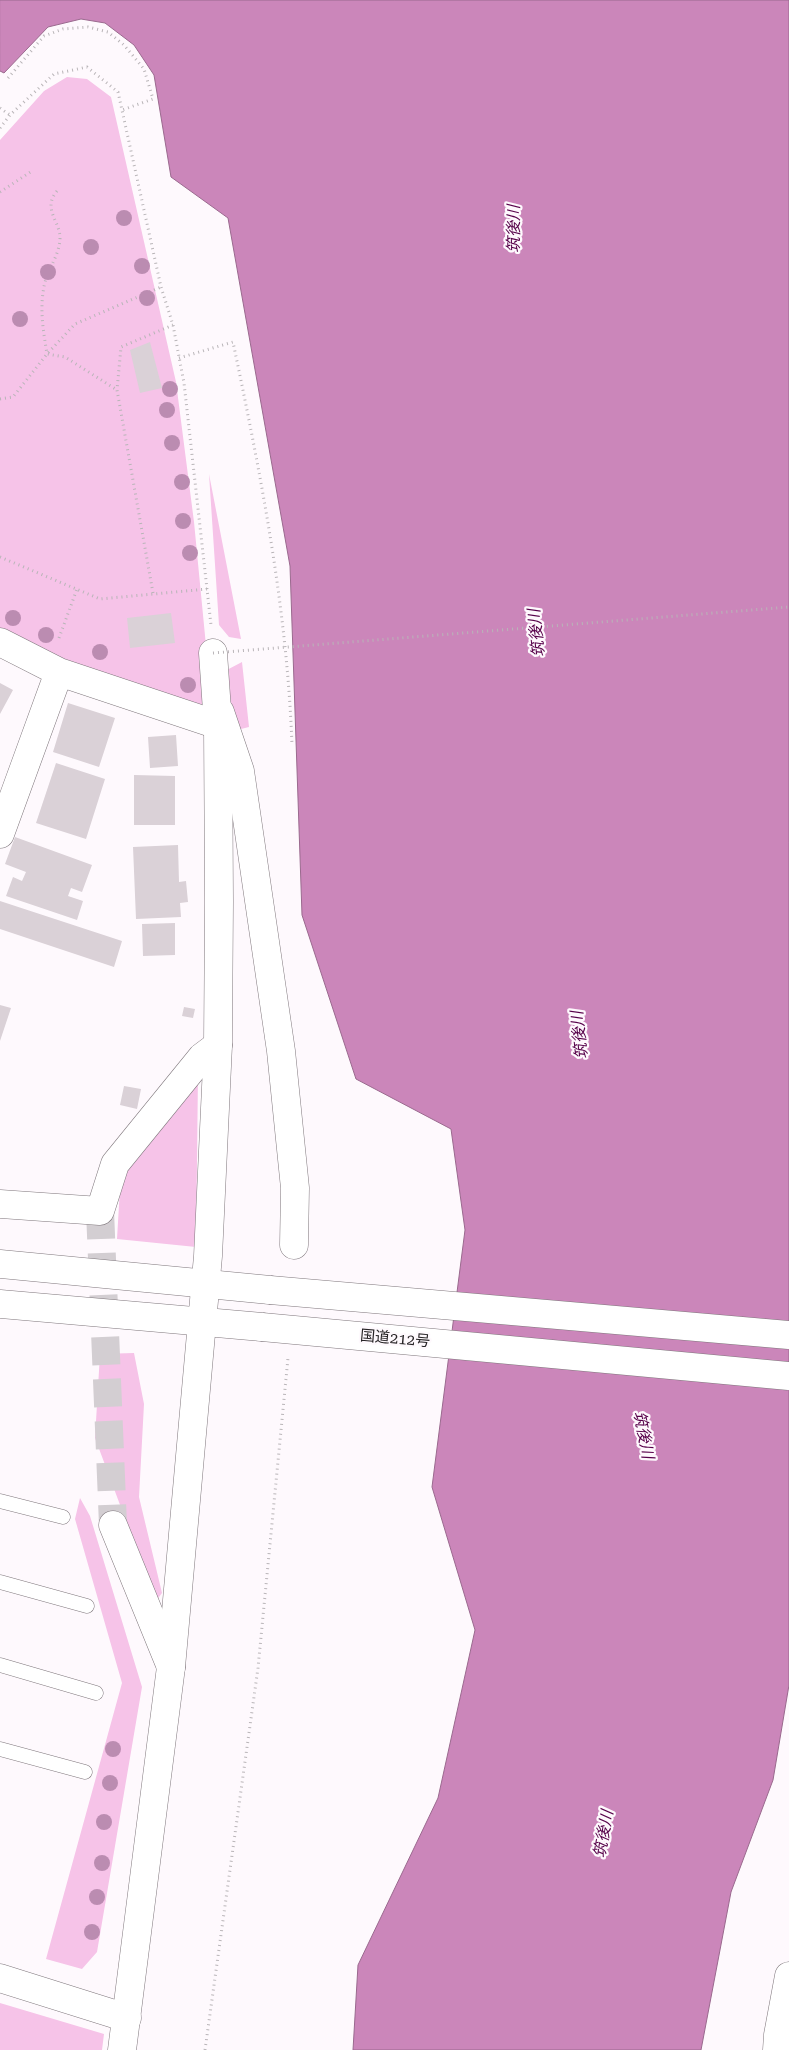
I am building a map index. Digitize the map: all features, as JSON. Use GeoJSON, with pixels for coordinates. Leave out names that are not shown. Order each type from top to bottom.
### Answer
{"type":"FeatureCollection","features":[{"type":"Feature","properties":{"kind":"main road"},"geometry":{"type":"LineString","coordinates":[[0,642],[54,669],[217,712]]}},
{"type":"Feature","properties":{"kind":"main road"},"geometry":{"type":"LineString","coordinates":[[122,2050],[171,1667],[208,1256],[218,1045],[217,712],[212,644]]}},
{"type":"Feature","properties":{"kind":"main road"},"geometry":{"type":"LineString","coordinates":[[0,834],[54,669]]}},
{"type":"Feature","properties":{"kind":"main road"},"geometry":{"type":"LineString","coordinates":[[217,712],[240,771],[281,1051],[295,1188],[294,1245]]}},
{"type":"Feature","properties":{"kind":"main road"},"geometry":{"type":"LineString","coordinates":[[0,1204],[100,1211],[114,1164],[202,1057],[218,1045]]}},
{"type":"Feature","properties":{"kind":"main road"},"geometry":{"type":"LineString","coordinates":[[0,1264],[270,1290],[789,1335]]}},
{"type":"Feature","properties":{"kind":"main road","name":"国道212号"},"geometry":{"type":"LineString","coordinates":[[0,1304],[262,1326],[789,1376]]}},
{"type":"Feature","properties":{"kind":"main road"},"geometry":{"type":"LineString","coordinates":[[114,1525],[171,1667]]}},
{"type":"Feature","properties":{"kind":"main road"},"geometry":{"type":"LineString","coordinates":[[777,2050],[789,1976]]}},
{"type":"Feature","properties":{"kind":"main road"},"geometry":{"type":"LineString","coordinates":[[0,1978],[127,2018]]}},
{"type":"Feature","properties":{"kind":"lane"},"geometry":{"type":"LineString","coordinates":[[0,1501],[63,1516]]}},
{"type":"Feature","properties":{"kind":"lane"},"geometry":{"type":"LineString","coordinates":[[0,1582],[87,1606]]}},
{"type":"Feature","properties":{"kind":"lane"},"geometry":{"type":"LineString","coordinates":[[0,1665],[96,1693]]}},
{"type":"Feature","properties":{"kind":"lane"},"geometry":{"type":"LineString","coordinates":[[0,1749],[85,1772]]}},
{"type":"Feature","properties":{"kind":"path"},"geometry":{"type":"LineString","coordinates":[[8,78],[44,36],[63,29],[88,27],[108,32],[124,45],[144,69],[154,99],[122,110]]}},
{"type":"Feature","properties":{"kind":"path"},"geometry":{"type":"LineString","coordinates":[[0,128],[10,115],[54,74],[87,67],[118,92],[161,287],[174,325],[207,589],[212,644],[789,607]]}},
{"type":"Feature","properties":{"kind":"path"},"geometry":{"type":"LineString","coordinates":[[0,108],[10,115]]}},
{"type":"Feature","properties":{"kind":"path"},"geometry":{"type":"LineString","coordinates":[[0,192],[32,171]]}},
{"type":"Feature","properties":{"kind":"path"},"geometry":{"type":"LineString","coordinates":[[47,354],[41,306],[46,281],[60,242],[60,233],[53,221],[51,209],[58,191]]}},
{"type":"Feature","properties":{"kind":"path"},"geometry":{"type":"LineString","coordinates":[[0,400],[13,397],[47,354],[75,324],[161,287]]}},
{"type":"Feature","properties":{"kind":"path"},"geometry":{"type":"LineString","coordinates":[[153,592],[117,390],[122,347],[174,325]]}},
{"type":"Feature","properties":{"kind":"path"},"geometry":{"type":"LineString","coordinates":[[179,358],[233,342],[261,474],[279,588],[290,684],[292,745]]}},
{"type":"Feature","properties":{"kind":"path"},"geometry":{"type":"LineString","coordinates":[[47,354],[65,357],[117,390]]}},
{"type":"Feature","properties":{"kind":"path"},"geometry":{"type":"LineString","coordinates":[[0,557],[100,599],[153,592],[207,589]]}},
{"type":"Feature","properties":{"kind":"path"},"geometry":{"type":"LineString","coordinates":[[54,669],[77,589]]}},
{"type":"Feature","properties":{"kind":"path"},"geometry":{"type":"LineString","coordinates":[[205,2050],[258,1668],[288,1376]]}},
{"type":"Feature","properties":{"kind":"shaded area"},"geometry":{"type":"Polygon","coordinates":[[[67,77],[87,79],[111,97],[176,382],[194,522],[213,718],[46,656],[0,632],[0,140],[44,91],[67,77]]]}},
{"type":"Feature","properties":{"kind":"shaded area"},"geometry":{"type":"Polygon","coordinates":[[[209,474],[241,639],[229,637],[219,625],[209,474]]]}},
{"type":"Feature","properties":{"kind":"shaded area"},"geometry":{"type":"Polygon","coordinates":[[[242,662],[249,727],[233,731],[223,672],[242,662]]]}},
{"type":"Feature","properties":{"kind":"shaded area"},"geometry":{"type":"Polygon","coordinates":[[[198,1074],[196,1247],[117,1239],[121,1171],[198,1074]]]}},
{"type":"Feature","properties":{"kind":"shaded area"},"geometry":{"type":"Polygon","coordinates":[[[134,1353],[144,1404],[139,1497],[162,1593],[156,1601],[95,1438],[100,1354],[134,1353]]]}},
{"type":"Feature","properties":{"kind":"shaded area"},"geometry":{"type":"Polygon","coordinates":[[[80,1498],[90,1516],[142,1687],[97,1952],[82,1969],[46,1959],[122,1683],[75,1519],[80,1498]]]}},
{"type":"Feature","properties":{"kind":"shaded area"},"geometry":{"type":"Polygon","coordinates":[[[0,2003],[104,2034],[102,2050],[0,2050],[0,2003]]]}},
{"type":"Feature","properties":{"kind":"water","name":"筑後川"},"geometry":{"type":"Polygon","coordinates":[[[0,0],[789,0],[789,1685],[773,1780],[731,1892],[701,2050],[353,2050],[358,1965],[438,1798],[475,1630],[432,1487],[465,1230],[451,1129],[356,1079],[302,915],[290,566],[228,218],[171,177],[154,75],[134,45],[105,23],[81,19],[48,27],[4,73],[0,71],[0,0]]]}},
{"type":"Feature","properties":{"kind":"building"},"geometry":{"type":"Polygon","coordinates":[[[150,342],[162,388],[140,393],[130,350],[150,342]]]}},
{"type":"Feature","properties":{"kind":"building"},"geometry":{"type":"Polygon","coordinates":[[[171,613],[175,643],[130,648],[127,618],[171,613]]]}},
{"type":"Feature","properties":{"kind":"building"},"geometry":{"type":"Polygon","coordinates":[[[0,683],[13,690],[0,714],[0,683]]]}},
{"type":"Feature","properties":{"kind":"building"},"geometry":{"type":"Polygon","coordinates":[[[68,703],[115,718],[99,767],[53,752],[68,703]]]}},
{"type":"Feature","properties":{"kind":"building"},"geometry":{"type":"Polygon","coordinates":[[[176,735],[178,766],[150,768],[148,737],[176,735]]]}},
{"type":"Feature","properties":{"kind":"building"},"geometry":{"type":"Polygon","coordinates":[[[56,763],[105,779],[86,839],[36,823],[56,763]]]}},
{"type":"Feature","properties":{"kind":"building"},"geometry":{"type":"Polygon","coordinates":[[[134,775],[175,776],[175,825],[134,825],[134,775]]]}},
{"type":"Feature","properties":{"kind":"building"},"geometry":{"type":"Polygon","coordinates":[[[15,837],[92,865],[82,892],[71,888],[68,896],[83,901],[77,920],[6,896],[13,877],[22,881],[26,872],[5,864],[15,837]]]}},
{"type":"Feature","properties":{"kind":"building"},"geometry":{"type":"Polygon","coordinates":[[[178,845],[179,882],[186,881],[188,902],[180,903],[181,917],[136,919],[133,847],[178,845]]]}},
{"type":"Feature","properties":{"kind":"building"},"geometry":{"type":"Polygon","coordinates":[[[0,901],[122,941],[114,967],[0,929],[0,901]]]}},
{"type":"Feature","properties":{"kind":"building"},"geometry":{"type":"Polygon","coordinates":[[[175,923],[175,955],[143,956],[142,924],[175,923]]]}},
{"type":"Feature","properties":{"kind":"building"},"geometry":{"type":"Polygon","coordinates":[[[0,1005],[11,1008],[0,1041],[0,1005]]]}},
{"type":"Feature","properties":{"kind":"building"},"geometry":{"type":"Polygon","coordinates":[[[184,1007],[195,1009],[193,1018],[182,1016],[184,1007]]]}},
{"type":"Feature","properties":{"kind":"building"},"geometry":{"type":"Polygon","coordinates":[[[124,1086],[141,1089],[137,1109],[120,1105],[124,1086]]]}},
{"type":"Feature","properties":{"kind":"tunnel"},"geometry":{"type":"LineString","coordinates":[[100,1211],[113,1525]]}}]}
